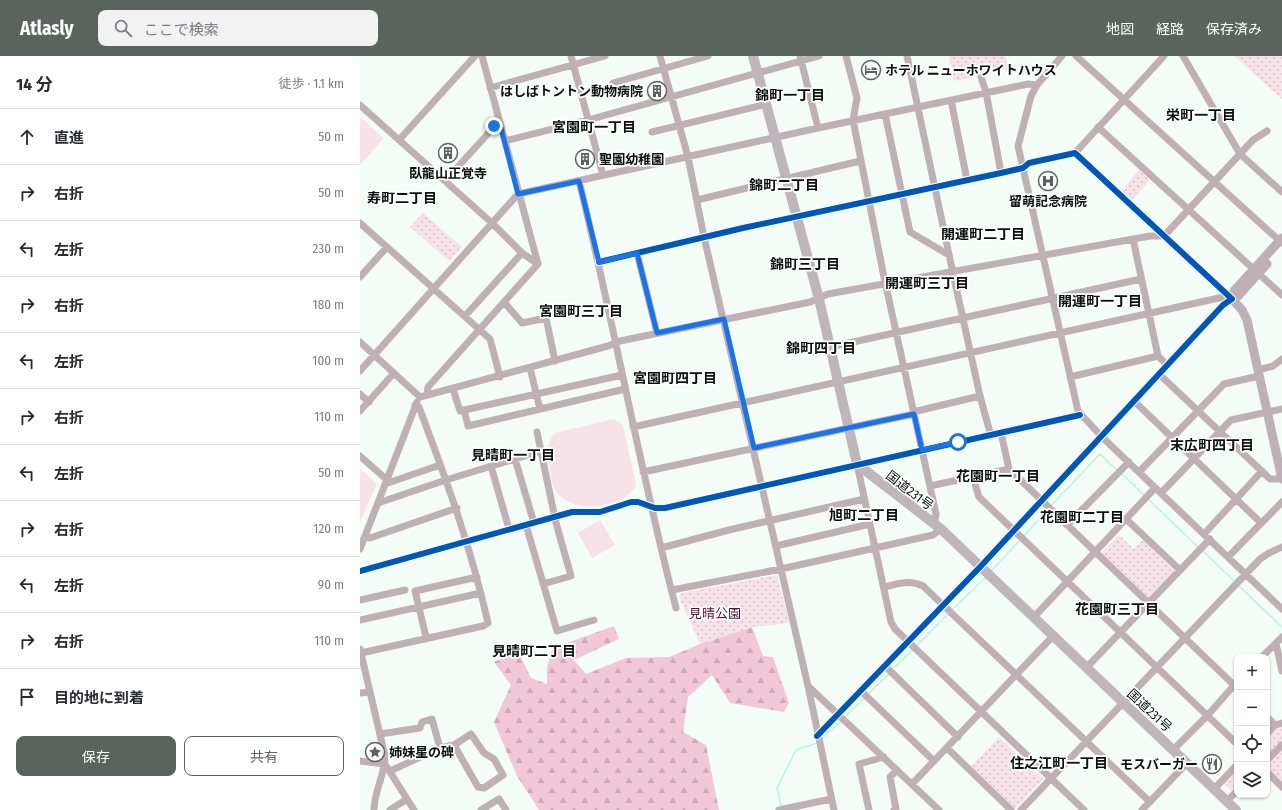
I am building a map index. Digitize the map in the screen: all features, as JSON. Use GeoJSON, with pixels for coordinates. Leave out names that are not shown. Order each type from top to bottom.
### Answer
{"type":"FeatureCollection","features":[{"type":"Feature","properties":{"kind":"highway"},"geometry":{"type":"LineString","coordinates":[[753,56],[819,299],[857,464]]}},
{"type":"Feature","properties":{"kind":"highway","name":"国道231号"},"geometry":{"type":"LineString","coordinates":[[857,464],[938,526],[1236,810]]}},
{"type":"Feature","properties":{"kind":"main road"},"geometry":{"type":"LineString","coordinates":[[1230,298],[1238,296],[1256,271],[1281,242]]}},
{"type":"Feature","properties":{"kind":"main road"},"geometry":{"type":"LineString","coordinates":[[1230,298],[1242,310],[1247,320],[1267,412],[1279,456],[1282,479]]}},
{"type":"Feature","properties":{"kind":"street"},"geometry":{"type":"LineString","coordinates":[[399,140],[475,56]]}},
{"type":"Feature","properties":{"kind":"street"},"geometry":{"type":"LineString","coordinates":[[482,56],[538,264]]}},
{"type":"Feature","properties":{"kind":"street"},"geometry":{"type":"LineString","coordinates":[[571,56],[603,175]]}},
{"type":"Feature","properties":{"kind":"street"},"geometry":{"type":"LineString","coordinates":[[490,88],[605,56]]}},
{"type":"Feature","properties":{"kind":"street"},"geometry":{"type":"LineString","coordinates":[[660,56],[688,157],[704,237],[744,403],[808,686],[817,736],[834,810]]}},
{"type":"Feature","properties":{"kind":"street"},"geometry":{"type":"LineString","coordinates":[[613,83],[708,56]]}},
{"type":"Feature","properties":{"kind":"street"},"geometry":{"type":"LineString","coordinates":[[505,141],[671,98],[758,73],[800,58],[819,56]]}},
{"type":"Feature","properties":{"kind":"street"},"geometry":{"type":"LineString","coordinates":[[672,590],[781,569],[933,535],[938,526],[885,284],[860,161],[853,120],[857,98],[846,56]]}},
{"type":"Feature","properties":{"kind":"street"},"geometry":{"type":"LineString","coordinates":[[907,56],[952,272],[980,396],[991,436]]}},
{"type":"Feature","properties":{"kind":"street"},"geometry":{"type":"LineString","coordinates":[[1062,56],[1037,85],[1025,116],[1018,146],[1044,256],[1070,377],[1080,415],[1282,609]]}},
{"type":"Feature","properties":{"kind":"street"},"geometry":{"type":"LineString","coordinates":[[1076,56],[1281,242]]}},
{"type":"Feature","properties":{"kind":"street"},"geometry":{"type":"LineString","coordinates":[[599,262],[796,216],[1023,168],[1029,163],[1075,153],[1164,56]]}},
{"type":"Feature","properties":{"kind":"street"},"geometry":{"type":"LineString","coordinates":[[1182,56],[1240,154],[1282,192]]}},
{"type":"Feature","properties":{"kind":"street"},"geometry":{"type":"LineString","coordinates":[[800,58],[818,128]]}},
{"type":"Feature","properties":{"kind":"street"},"geometry":{"type":"LineString","coordinates":[[981,77],[986,92],[1001,173]]}},
{"type":"Feature","properties":{"kind":"street"},"geometry":{"type":"LineString","coordinates":[[360,371],[518,194],[918,106],[1028,84],[1037,85]]}},
{"type":"Feature","properties":{"kind":"street"},"geometry":{"type":"LineString","coordinates":[[951,100],[967,180]]}},
{"type":"Feature","properties":{"kind":"street"},"geometry":{"type":"LineString","coordinates":[[652,132],[767,104]]}},
{"type":"Feature","properties":{"kind":"street"},"geometry":{"type":"LineString","coordinates":[[360,105],[492,223],[522,253],[538,264]]}},
{"type":"Feature","properties":{"kind":"street"},"geometry":{"type":"LineString","coordinates":[[885,114],[910,232],[949,255]]}},
{"type":"Feature","properties":{"kind":"street"},"geometry":{"type":"LineString","coordinates":[[445,181],[494,126],[500,124]]}},
{"type":"Feature","properties":{"kind":"street"},"geometry":{"type":"LineString","coordinates":[[1098,127],[1282,295]]}},
{"type":"Feature","properties":{"kind":"street"},"geometry":{"type":"LineString","coordinates":[[424,396],[530,368],[615,343],[819,299],[828,294],[1133,240],[1164,236],[1253,140],[1267,131]]}},
{"type":"Feature","properties":{"kind":"street"},"geometry":{"type":"LineString","coordinates":[[1075,153],[1230,298]]}},
{"type":"Feature","properties":{"kind":"street"},"geometry":{"type":"LineString","coordinates":[[697,200],[860,161]]}},
{"type":"Feature","properties":{"kind":"street"},"geometry":{"type":"LineString","coordinates":[[579,181],[599,262],[650,506],[676,608]]}},
{"type":"Feature","properties":{"kind":"street"},"geometry":{"type":"LineString","coordinates":[[360,223],[490,339],[500,376]]}},
{"type":"Feature","properties":{"kind":"street"},"geometry":{"type":"LineString","coordinates":[[1133,240],[1158,356],[1167,366]]}},
{"type":"Feature","properties":{"kind":"street"},"geometry":{"type":"LineString","coordinates":[[360,277],[387,247]]}},
{"type":"Feature","properties":{"kind":"street"},"geometry":{"type":"LineString","coordinates":[[465,316],[522,253]]}},
{"type":"Feature","properties":{"kind":"street"},"geometry":{"type":"LineString","coordinates":[[637,253],[657,333]]}},
{"type":"Feature","properties":{"kind":"street"},"geometry":{"type":"LineString","coordinates":[[360,549],[415,405],[424,396],[428,387],[538,264]]}},
{"type":"Feature","properties":{"kind":"street"},"geometry":{"type":"LineString","coordinates":[[830,347],[896,334],[1141,279]]}},
{"type":"Feature","properties":{"kind":"street"},"geometry":{"type":"LineString","coordinates":[[633,427],[904,368],[1148,312],[1230,298]]}},
{"type":"Feature","properties":{"kind":"street"},"geometry":{"type":"LineString","coordinates":[[817,736],[981,566],[1230,298]]}},
{"type":"Feature","properties":{"kind":"street"},"geometry":{"type":"LineString","coordinates":[[504,302],[522,323],[546,318],[555,361]]}},
{"type":"Feature","properties":{"kind":"street"},"geometry":{"type":"LineString","coordinates":[[360,342],[394,373],[424,396]]}},
{"type":"Feature","properties":{"kind":"street"},"geometry":{"type":"LineString","coordinates":[[1070,377],[1158,356]]}},
{"type":"Feature","properties":{"kind":"street"},"geometry":{"type":"LineString","coordinates":[[1139,472],[1224,384],[1258,373],[1273,366],[1282,359]]}},
{"type":"Feature","properties":{"kind":"street"},"geometry":{"type":"LineString","coordinates":[[530,368],[540,409]]}},
{"type":"Feature","properties":{"kind":"street"},"geometry":{"type":"LineString","coordinates":[[360,411],[394,373]]}},
{"type":"Feature","properties":{"kind":"street"},"geometry":{"type":"LineString","coordinates":[[1160,374],[1270,479],[1282,479]]}},
{"type":"Feature","properties":{"kind":"street"},"geometry":{"type":"LineString","coordinates":[[453,389],[460,411],[622,375]]}},
{"type":"Feature","properties":{"kind":"street"},"geometry":{"type":"LineString","coordinates":[[464,410],[468,426],[625,389]]}},
{"type":"Feature","properties":{"kind":"street"},"geometry":{"type":"LineString","coordinates":[[360,394],[369,402]]}},
{"type":"Feature","properties":{"kind":"street"},"geometry":{"type":"LineString","coordinates":[[643,472],[914,413],[980,396]]}},
{"type":"Feature","properties":{"kind":"street"},"geometry":{"type":"LineString","coordinates":[[1134,401],[1260,522]]}},
{"type":"Feature","properties":{"kind":"street"},"geometry":{"type":"LineString","coordinates":[[414,810],[385,764],[380,734],[360,651],[482,626],[488,623],[477,577],[457,508],[419,407],[415,405]]}},
{"type":"Feature","properties":{"kind":"street"},"geometry":{"type":"LineString","coordinates":[[1161,493],[1231,420],[1282,409]]}},
{"type":"Feature","properties":{"kind":"street"},"geometry":{"type":"LineString","coordinates":[[360,571],[572,512],[600,512],[631,502],[638,502],[650,506],[665,508],[1080,415]]}},
{"type":"Feature","properties":{"kind":"street"},"geometry":{"type":"LineString","coordinates":[[537,432],[544,470],[571,576],[543,584]]}},
{"type":"Feature","properties":{"kind":"street"},"geometry":{"type":"LineString","coordinates":[[1001,433],[1009,469],[1148,604],[1234,683]]}},
{"type":"Feature","properties":{"kind":"street"},"geometry":{"type":"LineString","coordinates":[[378,503],[446,480],[541,451]]}},
{"type":"Feature","properties":{"kind":"street"},"geometry":{"type":"LineString","coordinates":[[360,456],[385,482]]}},
{"type":"Feature","properties":{"kind":"street"},"geometry":{"type":"LineString","coordinates":[[515,459],[534,523]]}},
{"type":"Feature","properties":{"kind":"street"},"geometry":{"type":"LineString","coordinates":[[1067,525],[1129,462]]}},
{"type":"Feature","properties":{"kind":"street"},"geometry":{"type":"LineString","coordinates":[[857,464],[885,588],[891,622],[895,629],[1084,810]]}},
{"type":"Feature","properties":{"kind":"street"},"geometry":{"type":"LineString","coordinates":[[385,482],[440,465]]}},
{"type":"Feature","properties":{"kind":"street"},"geometry":{"type":"LineString","coordinates":[[491,466],[509,529]]}},
{"type":"Feature","properties":{"kind":"street"},"geometry":{"type":"LineString","coordinates":[[930,486],[1009,469]]}},
{"type":"Feature","properties":{"kind":"street"},"geometry":{"type":"LineString","coordinates":[[1204,534],[1262,471]]}},
{"type":"Feature","properties":{"kind":"street"},"geometry":{"type":"LineString","coordinates":[[973,477],[979,497],[1234,741]]}},
{"type":"Feature","properties":{"kind":"street"},"geometry":{"type":"LineString","coordinates":[[1034,617],[1155,488]]}},
{"type":"Feature","properties":{"kind":"street"},"geometry":{"type":"LineString","coordinates":[[661,548],[770,520],[864,499]]}},
{"type":"Feature","properties":{"kind":"street"},"geometry":{"type":"LineString","coordinates":[[1228,556],[1260,522],[1282,502]]}},
{"type":"Feature","properties":{"kind":"street"},"geometry":{"type":"LineString","coordinates":[[365,536],[370,538],[457,508]]}},
{"type":"Feature","properties":{"kind":"street"},"geometry":{"type":"LineString","coordinates":[[1126,519],[1180,570]]}},
{"type":"Feature","properties":{"kind":"street"},"geometry":{"type":"LineString","coordinates":[[776,546],[870,524]]}},
{"type":"Feature","properties":{"kind":"street"},"geometry":{"type":"LineString","coordinates":[[526,525],[557,631],[594,620]]}},
{"type":"Feature","properties":{"kind":"street"},"geometry":{"type":"LineString","coordinates":[[1087,667],[1210,539]]}},
{"type":"Feature","properties":{"kind":"street"},"geometry":{"type":"LineString","coordinates":[[1021,810],[1260,560],[1269,553],[1282,547]]}},
{"type":"Feature","properties":{"kind":"street"},"geometry":{"type":"LineString","coordinates":[[426,637],[415,591],[477,577]]}},
{"type":"Feature","properties":{"kind":"street"},"geometry":{"type":"LineString","coordinates":[[885,588],[901,583],[918,584],[924,586],[1150,802]]}},
{"type":"Feature","properties":{"kind":"street"},"geometry":{"type":"LineString","coordinates":[[360,600],[405,590]]}},
{"type":"Feature","properties":{"kind":"street"},"geometry":{"type":"LineString","coordinates":[[360,620],[481,593]]}},
{"type":"Feature","properties":{"kind":"street"},"geometry":{"type":"LineString","coordinates":[[912,784],[1054,636]]}},
{"type":"Feature","properties":{"kind":"street"},"geometry":{"type":"LineString","coordinates":[[1265,654],[1282,637]]}},
{"type":"Feature","properties":{"kind":"street"},"geometry":{"type":"LineString","coordinates":[[1276,644],[1282,671]]}},
{"type":"Feature","properties":{"kind":"street"},"geometry":{"type":"LineString","coordinates":[[885,666],[958,737]]}},
{"type":"Feature","properties":{"kind":"street"},"geometry":{"type":"LineString","coordinates":[[808,686],[939,810]]}},
{"type":"Feature","properties":{"kind":"street"},"geometry":{"type":"LineString","coordinates":[[1173,750],[1234,687]]}},
{"type":"Feature","properties":{"kind":"street"},"geometry":{"type":"LineString","coordinates":[[861,691],[934,761]]}},
{"type":"Feature","properties":{"kind":"street"},"geometry":{"type":"LineString","coordinates":[[360,693],[370,692]]}},
{"type":"Feature","properties":{"kind":"street"},"geometry":{"type":"LineString","coordinates":[[380,734],[420,728],[422,722],[432,719],[440,748]]}},
{"type":"Feature","properties":{"kind":"street"},"geometry":{"type":"LineString","coordinates":[[1270,719],[1279,724],[1270,732]]}},
{"type":"Feature","properties":{"kind":"street"},"geometry":{"type":"LineString","coordinates":[[390,771],[440,748],[454,744],[471,734],[484,753],[494,759],[503,775],[484,788],[478,787],[454,744]]}},
{"type":"Feature","properties":{"kind":"street"},"geometry":{"type":"LineString","coordinates":[[1270,757],[1282,745]]}},
{"type":"Feature","properties":{"kind":"street"},"geometry":{"type":"LineString","coordinates":[[947,748],[1011,810]]}},
{"type":"Feature","properties":{"kind":"street"},"geometry":{"type":"LineString","coordinates":[[869,810],[860,764],[884,757]]}},
{"type":"Feature","properties":{"kind":"street"},"geometry":{"type":"LineString","coordinates":[[360,760],[385,764]]}},
{"type":"Feature","properties":{"kind":"street"},"geometry":{"type":"LineString","coordinates":[[1142,810],[1187,763]]}},
{"type":"Feature","properties":{"kind":"street"},"geometry":{"type":"LineString","coordinates":[[374,810],[374,799],[385,764]]}},
{"type":"Feature","properties":{"kind":"street"},"geometry":{"type":"LineString","coordinates":[[1214,789],[1234,768]]}},
{"type":"Feature","properties":{"kind":"street"},"geometry":{"type":"LineString","coordinates":[[894,810],[896,809],[890,777],[897,770]]}},
{"type":"Feature","properties":{"kind":"street"},"geometry":{"type":"LineString","coordinates":[[1270,775],[1282,787]]}},
{"type":"Feature","properties":{"kind":"street"},"geometry":{"type":"LineString","coordinates":[[1227,802],[1234,794]]}},
{"type":"Feature","properties":{"kind":"street"},"geometry":{"type":"LineString","coordinates":[[390,810],[407,799]]}},
{"type":"Feature","properties":{"kind":"street"},"geometry":{"type":"LineString","coordinates":[[481,810],[499,799],[506,810]]}},
{"type":"Feature","properties":{"kind":"street"},"geometry":{"type":"LineString","coordinates":[[779,810],[831,799]]}},
{"type":"Feature","properties":{"kind":"green space"},"geometry":{"type":"Polygon","coordinates":[[[949,56],[1005,56],[1008,69],[954,81],[949,56]]]}},
{"type":"Feature","properties":{"kind":"green space"},"geometry":{"type":"Polygon","coordinates":[[[1234,56],[1282,56],[1282,99],[1234,56]]]}},
{"type":"Feature","properties":{"kind":"green space"},"geometry":{"type":"Polygon","coordinates":[[[360,117],[384,138],[360,165],[360,117]]]}},
{"type":"Feature","properties":{"kind":"green space"},"geometry":{"type":"Polygon","coordinates":[[[1139,170],[1150,180],[1132,200],[1121,191],[1139,170]]]}},
{"type":"Feature","properties":{"kind":"green space"},"geometry":{"type":"Polygon","coordinates":[[[423,213],[462,247],[449,261],[410,227],[423,213]]]}},
{"type":"Feature","properties":{"kind":"green space"},"geometry":{"type":"Polygon","coordinates":[[[614,419],[623,425],[636,485],[631,493],[622,499],[601,506],[578,505],[568,502],[557,492],[552,480],[548,454],[551,439],[555,433],[614,419]]]}},
{"type":"Feature","properties":{"kind":"green space"},"geometry":{"type":"Polygon","coordinates":[[[360,469],[377,484],[360,522],[360,469]]]}},
{"type":"Feature","properties":{"kind":"green space"},"geometry":{"type":"Polygon","coordinates":[[[600,520],[615,545],[592,558],[578,533],[600,520]]]}},
{"type":"Feature","properties":{"kind":"green space"},"geometry":{"type":"Polygon","coordinates":[[[1119,535],[1134,549],[1143,540],[1175,571],[1148,598],[1101,553],[1119,535]]]}},
{"type":"Feature","properties":{"kind":"green space","name":"見晴公園"},"geometry":{"type":"Polygon","coordinates":[[[777,575],[789,623],[752,627],[700,644],[679,597],[682,593],[777,575]]]}},
{"type":"Feature","properties":{"kind":"green space"},"geometry":{"type":"Polygon","coordinates":[[[614,626],[619,639],[574,660],[586,674],[626,658],[669,657],[700,644],[752,627],[763,656],[773,657],[789,703],[784,712],[730,703],[712,675],[688,697],[683,732],[706,745],[719,810],[539,810],[517,776],[494,722],[511,685],[494,662],[518,651],[531,678],[547,684],[547,667],[553,648],[614,626]]]}},
{"type":"Feature","properties":{"kind":"green space"},"geometry":{"type":"Polygon","coordinates":[[[1282,726],[1282,783],[1270,771],[1270,734],[1275,729],[1282,726]]]}},
{"type":"Feature","properties":{"kind":"green space"},"geometry":{"type":"Polygon","coordinates":[[[999,737],[1043,779],[1015,809],[970,767],[999,737]]]}},
{"type":"Feature","properties":{"kind":"green space"},"geometry":{"type":"Polygon","coordinates":[[[1234,771],[1234,789],[1232,791],[1223,783],[1234,771]]]}},
{"type":"Feature","properties":{"kind":"waterway"},"geometry":{"type":"LineString","coordinates":[[1051,506],[1100,454],[1117,470]]}},
{"type":"Feature","properties":{"kind":"waterway"},"geometry":{"type":"LineString","coordinates":[[1122,474],[1145,496]]}},
{"type":"Feature","properties":{"kind":"waterway"},"geometry":{"type":"LineString","coordinates":[[1148,499],[1198,547]]}},
{"type":"Feature","properties":{"kind":"waterway"},"geometry":{"type":"LineString","coordinates":[[1024,536],[1048,509]]}},
{"type":"Feature","properties":{"kind":"waterway"},"geometry":{"type":"LineString","coordinates":[[991,571],[1020,540]]}},
{"type":"Feature","properties":{"kind":"waterway"},"geometry":{"type":"LineString","coordinates":[[1203,551],[1235,582]]}},
{"type":"Feature","properties":{"kind":"waterway"},"geometry":{"type":"LineString","coordinates":[[951,611],[986,577]]}},
{"type":"Feature","properties":{"kind":"waterway"},"geometry":{"type":"LineString","coordinates":[[1239,586],[1282,627]]}},
{"type":"Feature","properties":{"kind":"waterway"},"geometry":{"type":"LineString","coordinates":[[916,646],[949,613]]}},
{"type":"Feature","properties":{"kind":"waterway"},"geometry":{"type":"LineString","coordinates":[[892,670],[913,649]]}},
{"type":"Feature","properties":{"kind":"waterway"},"geometry":{"type":"LineString","coordinates":[[868,694],[890,673]]}},
{"type":"Feature","properties":{"kind":"waterway"},"geometry":{"type":"LineString","coordinates":[[844,718],[864,698]]}},
{"type":"Feature","properties":{"kind":"waterway"},"geometry":{"type":"LineString","coordinates":[[822,739],[841,721]]}},
{"type":"Feature","properties":{"kind":"waterway"},"geometry":{"type":"LineString","coordinates":[[781,806],[777,788],[795,752],[798,749],[818,743]]}},
{"type":"Feature","properties":{"kind":"cycle path"},"geometry":{"type":"LineString","coordinates":[[599,262],[743,228],[1023,168],[1029,163],[1075,153],[1232,299],[1223,305],[981,566],[817,736]]}},
{"type":"Feature","properties":{"kind":"cycle path"},"geometry":{"type":"LineString","coordinates":[[360,571],[572,512],[600,512],[631,502],[638,502],[655,508],[665,508],[1080,415]]}},
{"type":"Feature","properties":{"kind":"place","name":"ホテル ニューホワイトハウス"},"geometry":{"type":"Point","coordinates":[871,70]}},
{"type":"Feature","properties":{"kind":"place","name":"はしばトントン動物病院"},"geometry":{"type":"Point","coordinates":[657,91]}},
{"type":"Feature","properties":{"kind":"place","name":"臥龍山正覚寺"},"geometry":{"type":"Point","coordinates":[448,153]}},
{"type":"Feature","properties":{"kind":"place","name":"聖園幼稚園"},"geometry":{"type":"Point","coordinates":[585,159]}},
{"type":"Feature","properties":{"kind":"place","name":"留萌記念病院"},"geometry":{"type":"Point","coordinates":[1048,181]}},
{"type":"Feature","properties":{"kind":"place","name":"姉妹星の碑"},"geometry":{"type":"Point","coordinates":[375,752]}},
{"type":"Feature","properties":{"kind":"place","name":"モスバーガー"},"geometry":{"type":"Point","coordinates":[1212,764]}},
{"type":"Feature","properties":{"kind":"district","name":"錦町一丁目"},"geometry":{"type":"Point","coordinates":[790,95]}},
{"type":"Feature","properties":{"kind":"district","name":"栄町一丁目"},"geometry":{"type":"Point","coordinates":[1201,115]}},
{"type":"Feature","properties":{"kind":"district","name":"宮園町一丁目"},"geometry":{"type":"Point","coordinates":[594,127]}},
{"type":"Feature","properties":{"kind":"district","name":"錦町二丁目"},"geometry":{"type":"Point","coordinates":[784,185]}},
{"type":"Feature","properties":{"kind":"district","name":"寿町二丁目"},"geometry":{"type":"Point","coordinates":[402,198]}},
{"type":"Feature","properties":{"kind":"district","name":"開運町二丁目"},"geometry":{"type":"Point","coordinates":[983,234]}},
{"type":"Feature","properties":{"kind":"district","name":"錦町三丁目"},"geometry":{"type":"Point","coordinates":[805,264]}},
{"type":"Feature","properties":{"kind":"district","name":"開運町三丁目"},"geometry":{"type":"Point","coordinates":[927,283]}},
{"type":"Feature","properties":{"kind":"district","name":"開運町一丁目"},"geometry":{"type":"Point","coordinates":[1100,301]}},
{"type":"Feature","properties":{"kind":"district","name":"宮園町三丁目"},"geometry":{"type":"Point","coordinates":[581,311]}},
{"type":"Feature","properties":{"kind":"district","name":"錦町四丁目"},"geometry":{"type":"Point","coordinates":[821,348]}},
{"type":"Feature","properties":{"kind":"district","name":"宮園町四丁目"},"geometry":{"type":"Point","coordinates":[675,378]}},
{"type":"Feature","properties":{"kind":"district","name":"末広町四丁目"},"geometry":{"type":"Point","coordinates":[1212,445]}},
{"type":"Feature","properties":{"kind":"district","name":"見晴町一丁目"},"geometry":{"type":"Point","coordinates":[513,455]}},
{"type":"Feature","properties":{"kind":"district","name":"花園町一丁目"},"geometry":{"type":"Point","coordinates":[998,476]}},
{"type":"Feature","properties":{"kind":"district","name":"旭町二丁目"},"geometry":{"type":"Point","coordinates":[864,515]}},
{"type":"Feature","properties":{"kind":"district","name":"花園町二丁目"},"geometry":{"type":"Point","coordinates":[1082,517]}},
{"type":"Feature","properties":{"kind":"district","name":"花園町三丁目"},"geometry":{"type":"Point","coordinates":[1117,609]}},
{"type":"Feature","properties":{"kind":"district","name":"見晴町二丁目"},"geometry":{"type":"Point","coordinates":[534,651]}},
{"type":"Feature","properties":{"kind":"district","name":"住之江町一丁目"},"geometry":{"type":"Point","coordinates":[1059,763]}},
{"type":"Feature","properties":{"kind":"route"},"geometry":{"type":"LineString","coordinates":[[494,126],[500,124],[518,194],[579,181],[599,262],[637,253],[657,333],[724,319],[754,448],[914,414],[922,450],[958,442]]}}]}
